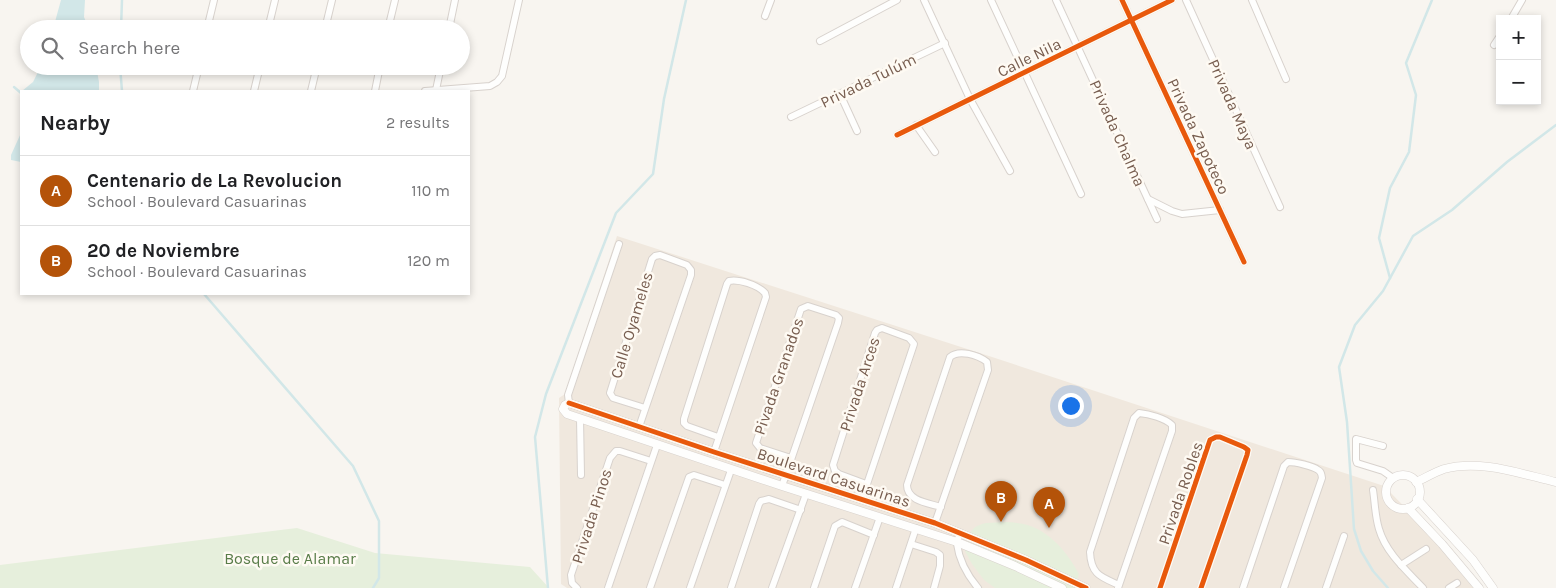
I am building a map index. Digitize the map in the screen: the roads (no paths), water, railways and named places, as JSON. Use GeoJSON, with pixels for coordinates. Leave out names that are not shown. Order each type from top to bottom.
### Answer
{"type":"FeatureCollection","features":[{"type":"Feature","properties":{"kind":"street"},"geometry":{"type":"LineString","coordinates":[[210,20],[214,0]]}},
{"type":"Feature","properties":{"kind":"street"},"geometry":{"type":"LineString","coordinates":[[270,20],[275,0]]}},
{"type":"Feature","properties":{"kind":"street"},"geometry":{"type":"LineString","coordinates":[[327,20],[332,0]]}},
{"type":"Feature","properties":{"kind":"street"},"geometry":{"type":"LineString","coordinates":[[390,20],[395,0]]}},
{"type":"Feature","properties":{"kind":"street"},"geometry":{"type":"LineString","coordinates":[[451,20],[456,0]]}},
{"type":"Feature","properties":{"kind":"street"},"geometry":{"type":"LineString","coordinates":[[439,75],[436,90],[484,87],[498,82],[502,76],[519,0]]}},
{"type":"Feature","properties":{"kind":"street"},"geometry":{"type":"LineString","coordinates":[[765,16],[771,0]]}},
{"type":"Feature","properties":{"kind":"street"},"geometry":{"type":"LineString","coordinates":[[820,40],[897,0]]}},
{"type":"Feature","properties":{"kind":"street"},"geometry":{"type":"LineString","coordinates":[[924,0],[970,99],[1010,171]]}},
{"type":"Feature","properties":{"kind":"street"},"geometry":{"type":"LineString","coordinates":[[991,0],[1081,194]]}},
{"type":"Feature","properties":{"kind":"street","name":"Privada Chalma"},"geometry":{"type":"LineString","coordinates":[[1056,0],[1157,219]]}},
{"type":"Feature","properties":{"kind":"street","name":"Privada Zapoteco"},"geometry":{"type":"LineString","coordinates":[[1122,0],[1244,262]]}},
{"type":"Feature","properties":{"kind":"street","name":"Calle Nila"},"geometry":{"type":"LineString","coordinates":[[897,135],[1172,0]]}},
{"type":"Feature","properties":{"kind":"street","name":"Privada Maya"},"geometry":{"type":"LineString","coordinates":[[1186,0],[1280,208]]}},
{"type":"Feature","properties":{"kind":"street"},"geometry":{"type":"LineString","coordinates":[[1252,0],[1286,79]]}},
{"type":"Feature","properties":{"kind":"street"},"geometry":{"type":"LineString","coordinates":[[1513,15],[1522,0]]}},
{"type":"Feature","properties":{"kind":"street","name":"Privada Tulúm"},"geometry":{"type":"LineString","coordinates":[[791,117],[945,43]]}},
{"type":"Feature","properties":{"kind":"street"},"geometry":{"type":"LineString","coordinates":[[193,90],[197,75]]}},
{"type":"Feature","properties":{"kind":"street"},"geometry":{"type":"LineString","coordinates":[[254,90],[258,75]]}},
{"type":"Feature","properties":{"kind":"street"},"geometry":{"type":"LineString","coordinates":[[311,90],[315,75]]}},
{"type":"Feature","properties":{"kind":"street"},"geometry":{"type":"LineString","coordinates":[[375,90],[378,75]]}},
{"type":"Feature","properties":{"kind":"street"},"geometry":{"type":"LineString","coordinates":[[840,94],[857,131]]}},
{"type":"Feature","properties":{"kind":"street"},"geometry":{"type":"LineString","coordinates":[[916,125],[935,152]]}},
{"type":"Feature","properties":{"kind":"street"},"geometry":{"type":"LineString","coordinates":[[1148,199],[1182,214],[1220,210]]}},
{"type":"Feature","properties":{"kind":"street"},"geometry":{"type":"LineString","coordinates":[[569,403],[568,395],[620,244]]}},
{"type":"Feature","properties":{"kind":"street","name":"Calle Oyameles"},"geometry":{"type":"LineString","coordinates":[[639,427],[691,275],[691,270],[687,265],[660,255],[652,259],[610,393],[613,398],[645,408]]}},
{"type":"Feature","properties":{"kind":"street"},"geometry":{"type":"LineString","coordinates":[[714,452],[766,297],[766,292],[759,288],[735,280],[729,281],[684,419],[684,423],[687,426],[718,437]]}},
{"type":"Feature","properties":{"kind":"street","name":"Pivada Granados"},"geometry":{"type":"LineString","coordinates":[[782,486],[839,318],[836,315],[808,306],[801,309],[756,443],[760,448],[791,458]]}},
{"type":"Feature","properties":{"kind":"street","name":"Privada Arces"},"geometry":{"type":"LineString","coordinates":[[862,499],[914,344],[909,338],[882,328],[875,333],[833,465],[835,471],[839,474],[866,484]]}},
{"type":"Feature","properties":{"kind":"street"},"geometry":{"type":"LineString","coordinates":[[935,523],[941,507],[988,370],[987,362],[984,359],[961,352],[954,353],[950,357],[907,484],[907,490],[913,498],[941,507]]}},
{"type":"Feature","properties":{"kind":"street","name":"Boulevard Casuarinas"},"geometry":{"type":"LineString","coordinates":[[1062,588],[957,542],[731,470],[567,414],[563,409],[564,405],[569,403],[935,523],[1026,560],[1086,588]]}},
{"type":"Feature","properties":{"kind":"street"},"geometry":{"type":"LineString","coordinates":[[1140,413],[1168,421],[1172,425],[1172,431],[1119,587],[1100,577],[1094,571],[1090,560],[1090,552],[1134,418],[1140,413]]}},
{"type":"Feature","properties":{"kind":"street"},"geometry":{"type":"LineString","coordinates":[[580,418],[581,475]]}},
{"type":"Feature","properties":{"kind":"street","name":"Privada Robles"},"geometry":{"type":"LineString","coordinates":[[1160,588],[1210,440],[1220,437],[1244,447],[1248,450],[1248,455],[1201,588]]}},
{"type":"Feature","properties":{"kind":"street"},"geometry":{"type":"LineString","coordinates":[[1383,446],[1356,439],[1356,460],[1357,463],[1383,471],[1393,478]]}},
{"type":"Feature","properties":{"kind":"street"},"geometry":{"type":"LineString","coordinates":[[608,588],[657,444]]}},
{"type":"Feature","properties":{"kind":"street","name":"Privada Pinos"},"geometry":{"type":"LineString","coordinates":[[577,588],[571,580],[571,575],[610,458],[616,451],[620,451],[651,461]]}},
{"type":"Feature","properties":{"kind":"street"},"geometry":{"type":"LineString","coordinates":[[1243,588],[1284,466],[1288,462],[1294,462],[1319,470],[1322,478],[1284,588]]}},
{"type":"Feature","properties":{"kind":"street"},"geometry":{"type":"LineString","coordinates":[[1416,482],[1442,470],[1476,466],[1556,482]]}},
{"type":"Feature","properties":{"kind":"street"},"geometry":{"type":"LineString","coordinates":[[690,588],[731,470]]}},
{"type":"Feature","properties":{"kind":"street"},"geometry":{"type":"LineString","coordinates":[[650,588],[689,477],[694,475],[725,485]]}},
{"type":"Feature","properties":{"kind":"street"},"geometry":{"type":"LineString","coordinates":[[1405,476],[1412,478],[1416,482],[1419,491],[1418,500],[1408,508],[1397,508],[1391,504],[1386,492],[1393,478],[1405,476]]}},
{"type":"Feature","properties":{"kind":"street"},"geometry":{"type":"LineString","coordinates":[[1373,490],[1379,529],[1389,551],[1423,588]]}},
{"type":"Feature","properties":{"kind":"street"},"geometry":{"type":"LineString","coordinates":[[772,588],[806,494]]}},
{"type":"Feature","properties":{"kind":"street"},"geometry":{"type":"LineString","coordinates":[[731,588],[761,501],[769,499],[801,510]]}},
{"type":"Feature","properties":{"kind":"street"},"geometry":{"type":"LineString","coordinates":[[1418,500],[1473,560],[1493,588]]}},
{"type":"Feature","properties":{"kind":"street"},"geometry":{"type":"LineString","coordinates":[[1408,508],[1442,544],[1479,588]]}},
{"type":"Feature","properties":{"kind":"street"},"geometry":{"type":"LineString","coordinates":[[855,588],[880,517]]}},
{"type":"Feature","properties":{"kind":"street"},"geometry":{"type":"LineString","coordinates":[[814,588],[835,526],[842,522],[874,535]]}},
{"type":"Feature","properties":{"kind":"street"},"geometry":{"type":"LineString","coordinates":[[896,588],[916,528]]}},
{"type":"Feature","properties":{"kind":"street"},"geometry":{"type":"LineString","coordinates":[[960,532],[957,542],[962,563],[978,588]]}},
{"type":"Feature","properties":{"kind":"street"},"geometry":{"type":"LineString","coordinates":[[1326,588],[1344,536]]}},
{"type":"Feature","properties":{"kind":"street"},"geometry":{"type":"LineString","coordinates":[[911,544],[940,555],[940,566],[934,588]]}},
{"type":"Feature","properties":{"kind":"street"},"geometry":{"type":"LineString","coordinates":[[1401,565],[1426,549]]}},
{"type":"Feature","properties":{"kind":"street"},"geometry":{"type":"LineString","coordinates":[[1449,588],[1457,583]]}},
{"type":"Feature","properties":{"kind":"waterway"},"geometry":{"type":"LineString","coordinates":[[121,20],[122,0]]}},
{"type":"Feature","properties":{"kind":"waterway"},"geometry":{"type":"LineString","coordinates":[[548,588],[535,437],[546,394],[616,213],[653,174],[664,99],[686,0]]}},
{"type":"Feature","properties":{"kind":"waterway"},"geometry":{"type":"LineString","coordinates":[[1390,278],[1379,238],[1390,188],[1409,152],[1416,95],[1406,63],[1432,0]]}},
{"type":"Feature","properties":{"kind":"waterway"},"geometry":{"type":"LineString","coordinates":[[121,75],[122,90]]}},
{"type":"Feature","properties":{"kind":"waterway"},"geometry":{"type":"LineString","coordinates":[[14,87],[20,92]]}},
{"type":"Feature","properties":{"kind":"waterway"},"geometry":{"type":"LineString","coordinates":[[1388,588],[1373,571],[1361,551],[1354,529],[1347,422],[1339,367],[1355,325],[1383,291],[1413,236],[1452,210],[1507,162],[1556,125]]}},
{"type":"Feature","properties":{"kind":"waterway"},"geometry":{"type":"LineString","coordinates":[[205,295],[353,466],[379,521],[379,578],[373,588]]}},
{"type":"Feature","properties":{"kind":"place","name":"20 de Noviembre"},"geometry":{"type":"Point","coordinates":[1001,522]}},
{"type":"Feature","properties":{"kind":"place","name":"Centenario de La Revolucion"},"geometry":{"type":"Point","coordinates":[1049,528]}},
{"type":"Feature","properties":{"kind":"park label","name":"Bosque de Alamar"},"geometry":{"type":"Point","coordinates":[290,558]}}]}
